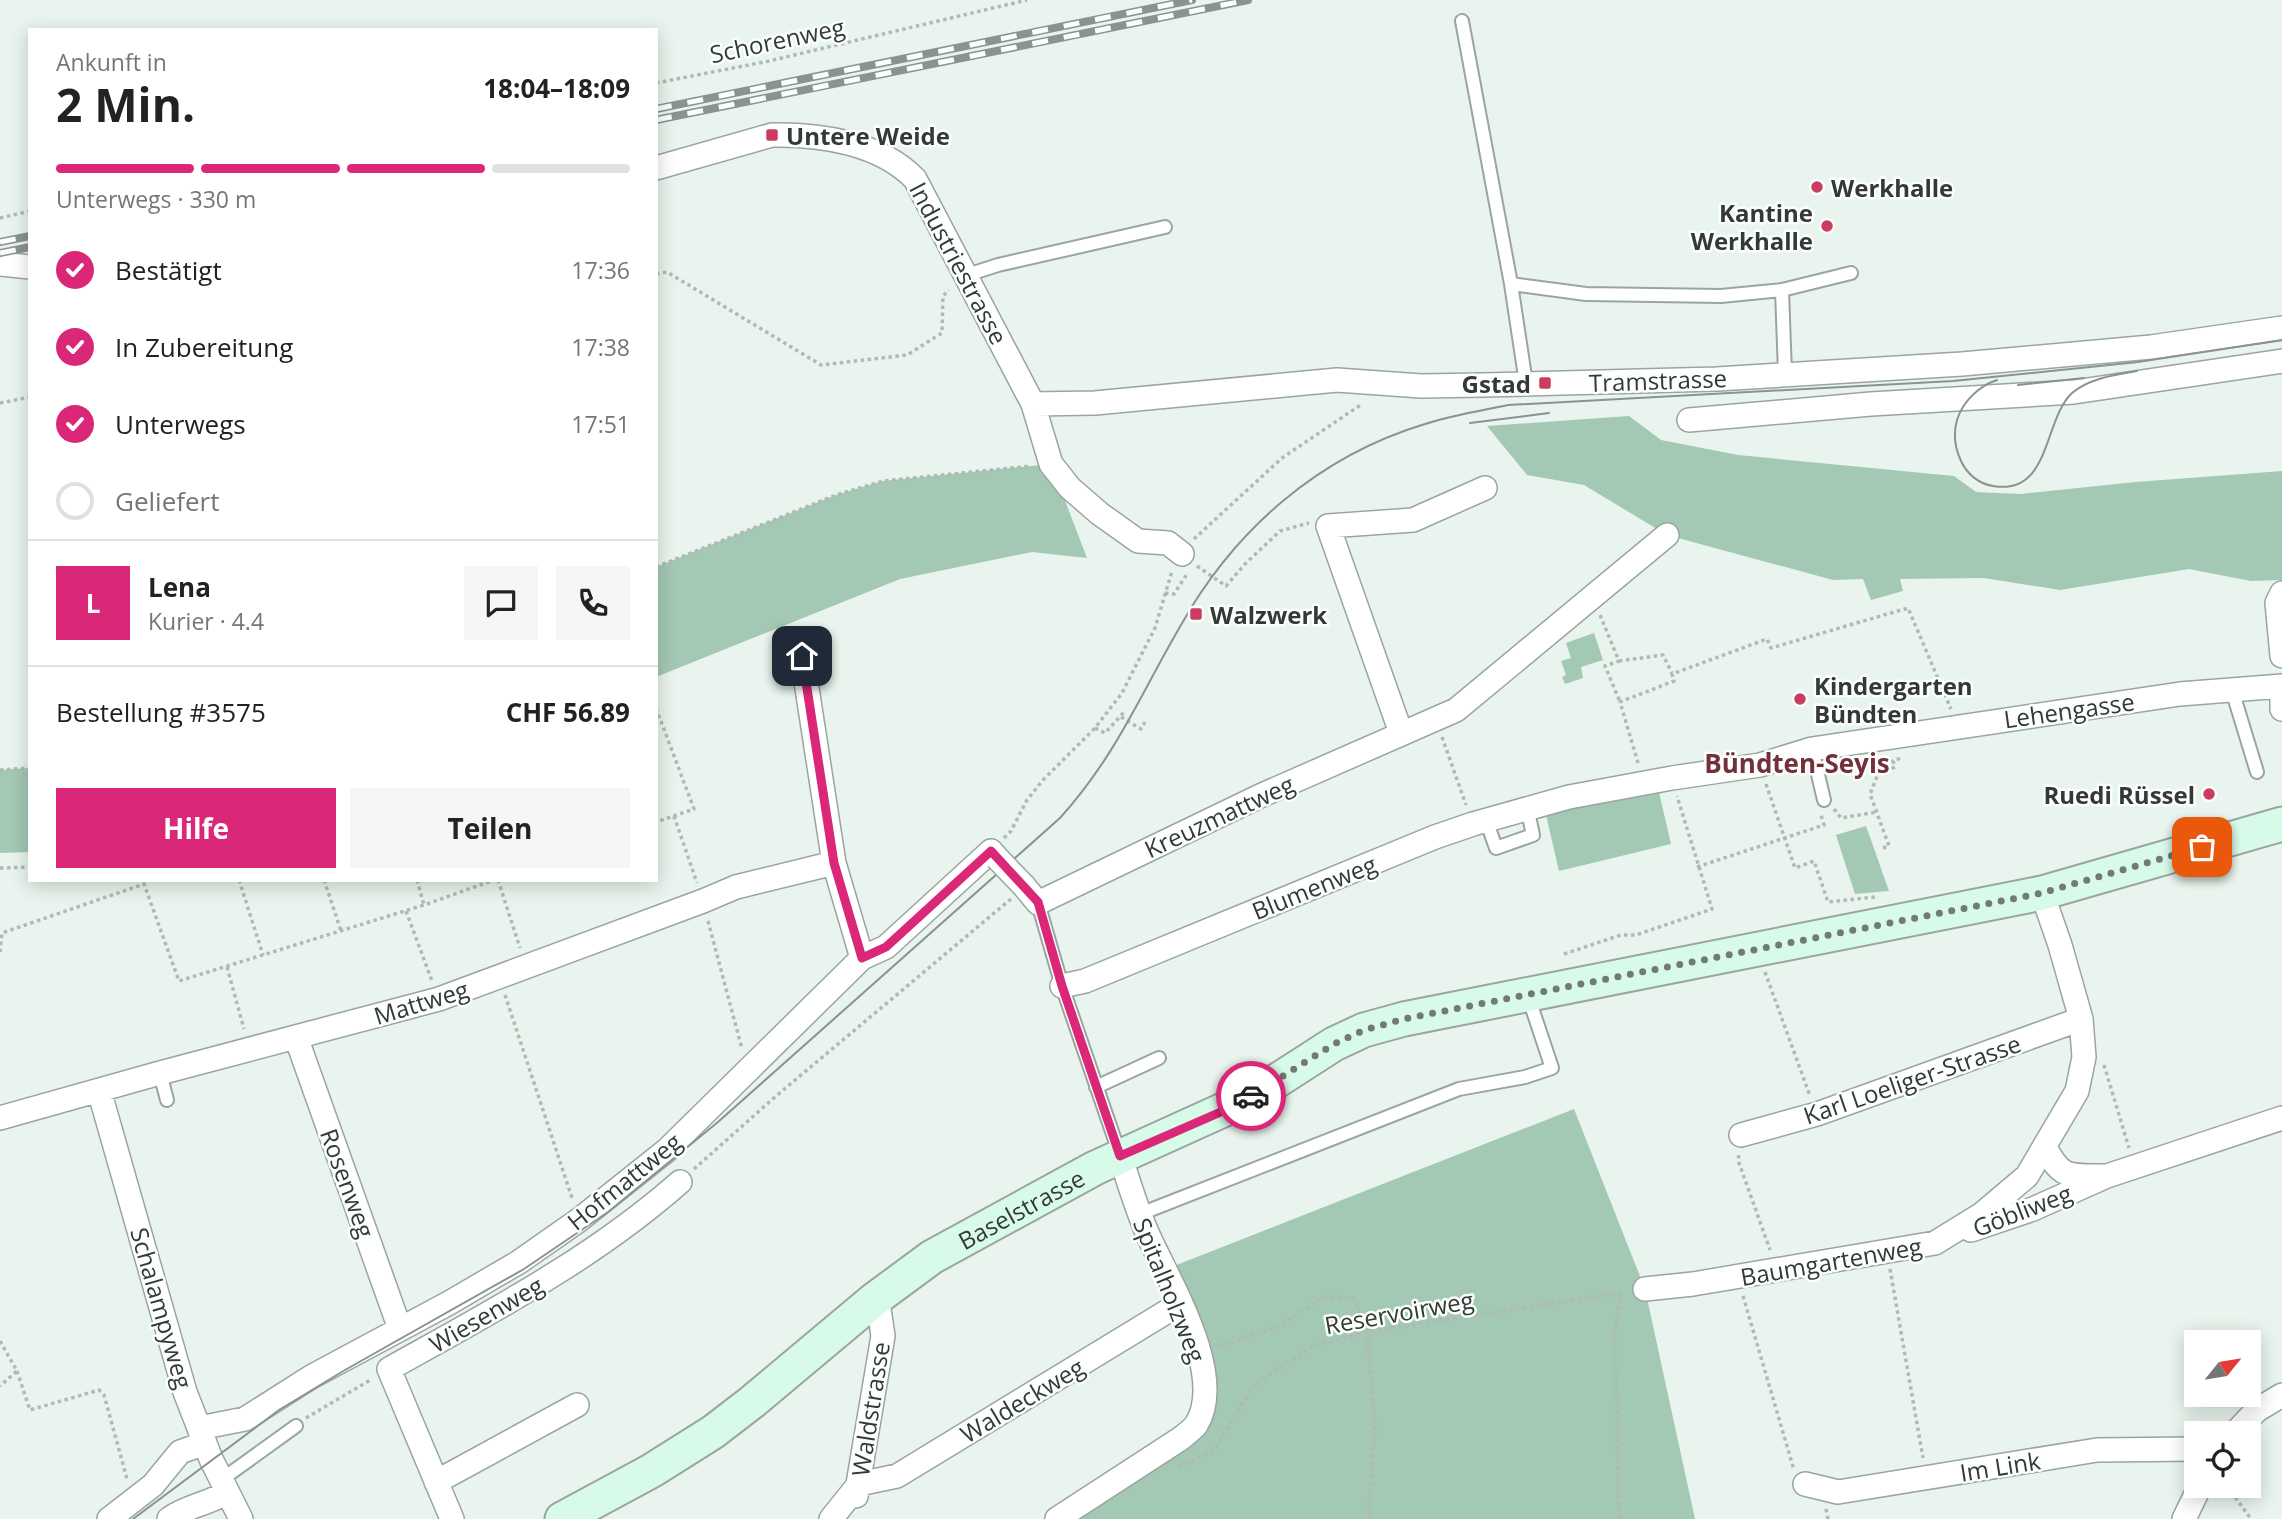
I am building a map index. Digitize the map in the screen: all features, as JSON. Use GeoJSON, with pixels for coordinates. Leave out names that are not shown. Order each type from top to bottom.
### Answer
{"type":"FeatureCollection","features":[{"type":"Feature","properties":{"kind":"main road","name":"Baselstrasse"},"geometry":{"type":"LineString","coordinates":[[562,1519],[651,1471],[713,1432],[875,1299],[932,1257],[1120,1156],[1223,1111],[1264,1089],[1334,1044],[1364,1030],[1404,1019],[2042,893],[2282,824]]}},
{"type":"Feature","properties":{"kind":"street","name":"Industriestrasse"},"geometry":{"type":"LineString","coordinates":[[658,167],[772,135],[820,138],[878,152],[902,166],[915,179],[1033,404],[1051,464]]}},
{"type":"Feature","properties":{"kind":"street"},"geometry":{"type":"LineString","coordinates":[[0,264],[28,267]]}},
{"type":"Feature","properties":{"kind":"street","name":"Tramstrasse"},"geometry":{"type":"LineString","coordinates":[[1033,404],[1095,403],[1337,380],[1421,386],[1717,379],[1962,364],[2151,347],[2282,328]]}},
{"type":"Feature","properties":{"kind":"street","name":"Tramstrasse"},"geometry":{"type":"LineString","coordinates":[[1689,420],[1871,404],[2074,392],[2282,361]]}},
{"type":"Feature","properties":{"kind":"street"},"geometry":{"type":"LineString","coordinates":[[1051,464],[1070,488],[1138,541],[1168,543],[1189,561]]}},
{"type":"Feature","properties":{"kind":"street"},"geometry":{"type":"LineString","coordinates":[[1401,733],[1328,526],[1413,520],[1485,488]]}},
{"type":"Feature","properties":{"kind":"street","name":"Kreuzmattweg"},"geometry":{"type":"LineString","coordinates":[[1031,894],[1455,710],[1667,535]]}},
{"type":"Feature","properties":{"kind":"street"},"geometry":{"type":"LineString","coordinates":[[2282,593],[2277,603],[2282,656]]}},
{"type":"Feature","properties":{"kind":"street"},"geometry":{"type":"LineString","coordinates":[[802,656],[834,863],[862,958]]}},
{"type":"Feature","properties":{"kind":"street","name":"Lehengasse"},"geometry":{"type":"LineString","coordinates":[[1569,797],[1760,765],[1812,749],[2180,694],[2282,686]]}},
{"type":"Feature","properties":{"kind":"street"},"geometry":{"type":"LineString","coordinates":[[2282,700],[2282,709]]}},
{"type":"Feature","properties":{"kind":"street","name":"Blumenweg"},"geometry":{"type":"LineString","coordinates":[[1062,986],[1085,981],[1435,836],[1527,807],[1569,797]]}},
{"type":"Feature","properties":{"kind":"street"},"geometry":{"type":"LineString","coordinates":[[994,854],[1031,894]]}},
{"type":"Feature","properties":{"kind":"street","name":"Hofmattweg"},"geometry":{"type":"LineString","coordinates":[[109,1519],[153,1485],[180,1452],[202,1436],[245,1419],[311,1377],[519,1262],[579,1220],[667,1150],[862,958],[886,947],[994,854]]}},
{"type":"Feature","properties":{"kind":"street","name":"Mattweg"},"geometry":{"type":"LineString","coordinates":[[0,1118],[250,1048],[439,999],[736,887],[834,863]]}},
{"type":"Feature","properties":{"kind":"street","name":"Baumgartenweg"},"geometry":{"type":"LineString","coordinates":[[1645,1289],[1738,1277],[1936,1243],[1982,1214],[2027,1177],[2077,1091],[2084,1057],[2081,1019],[2060,944],[2042,893]]}},
{"type":"Feature","properties":{"kind":"street","name":"Karl Loeliger-Strasse"},"geometry":{"type":"LineString","coordinates":[[1741,1135],[1817,1114],[2081,1019]]}},
{"type":"Feature","properties":{"kind":"street","name":"Rosenweg"},"geometry":{"type":"LineString","coordinates":[[296,1037],[400,1329]]}},
{"type":"Feature","properties":{"kind":"street","name":"Schalampyweg"},"geometry":{"type":"LineString","coordinates":[[99,1090],[185,1392],[224,1486],[241,1519]]}},
{"type":"Feature","properties":{"kind":"street","name":"Göbliweg"},"geometry":{"type":"LineString","coordinates":[[1936,1243],[2033,1209],[2108,1176],[2282,1118]]}},
{"type":"Feature","properties":{"kind":"street","name":"Göbliweg"},"geometry":{"type":"LineString","coordinates":[[2045,1147],[2055,1167],[2073,1176],[2108,1176]]}},
{"type":"Feature","properties":{"kind":"street","name":"Spitalholzweg"},"geometry":{"type":"LineString","coordinates":[[1057,1519],[1150,1460],[1195,1426],[1202,1410],[1204,1398],[1200,1352],[1181,1303],[1140,1214],[1120,1156]]}},
{"type":"Feature","properties":{"kind":"street","name":"Wiesenweg"},"geometry":{"type":"LineString","coordinates":[[389,1369],[504,1305],[582,1257],[680,1182]]}},
{"type":"Feature","properties":{"kind":"street","name":"Waldstrasse"},"geometry":{"type":"LineString","coordinates":[[850,1519],[859,1484],[883,1336],[875,1299]]}},
{"type":"Feature","properties":{"kind":"street","name":"Waldeckweg"},"geometry":{"type":"LineString","coordinates":[[859,1484],[897,1476],[1181,1303]]}},
{"type":"Feature","properties":{"kind":"street"},"geometry":{"type":"LineString","coordinates":[[389,1369],[452,1519]]}},
{"type":"Feature","properties":{"kind":"street"},"geometry":{"type":"LineString","coordinates":[[2246,1421],[2257,1410],[2282,1395]]}},
{"type":"Feature","properties":{"kind":"street"},"geometry":{"type":"LineString","coordinates":[[436,1482],[577,1405]]}},
{"type":"Feature","properties":{"kind":"street","name":"Im Link"},"geometry":{"type":"LineString","coordinates":[[1805,1484],[1838,1492],[2097,1450],[2184,1449]]}},
{"type":"Feature","properties":{"kind":"street"},"geometry":{"type":"LineString","coordinates":[[831,1519],[859,1484]]}},
{"type":"Feature","properties":{"kind":"street"},"geometry":{"type":"LineString","coordinates":[[169,1519],[178,1512],[219,1497],[224,1486]]}},
{"type":"Feature","properties":{"kind":"street"},"geometry":{"type":"LineString","coordinates":[[2184,1519],[2194,1498]]}},
{"type":"Feature","properties":{"kind":"lane"},"geometry":{"type":"LineString","coordinates":[[1462,21],[1511,284],[1526,383]]}},
{"type":"Feature","properties":{"kind":"lane"},"geometry":{"type":"LineString","coordinates":[[967,275],[998,265],[1166,227]]}},
{"type":"Feature","properties":{"kind":"lane"},"geometry":{"type":"LineString","coordinates":[[1511,284],[1586,295],[1721,296],[1782,290],[1851,273]]}},
{"type":"Feature","properties":{"kind":"lane"},"geometry":{"type":"LineString","coordinates":[[1782,290],[1785,374]]}},
{"type":"Feature","properties":{"kind":"lane"},"geometry":{"type":"LineString","coordinates":[[2232,690],[2257,772]]}},
{"type":"Feature","properties":{"kind":"lane"},"geometry":{"type":"LineString","coordinates":[[1812,749],[1824,800]]}},
{"type":"Feature","properties":{"kind":"lane"},"geometry":{"type":"LineString","coordinates":[[1031,894],[1120,1156]]}},
{"type":"Feature","properties":{"kind":"lane"},"geometry":{"type":"LineString","coordinates":[[1140,1214],[1459,1089],[1525,1077],[1552,1068],[1528,996]]}},
{"type":"Feature","properties":{"kind":"lane"},"geometry":{"type":"LineString","coordinates":[[1096,1087],[1159,1058]]}},
{"type":"Feature","properties":{"kind":"lane"},"geometry":{"type":"LineString","coordinates":[[160,1073],[167,1100]]}},
{"type":"Feature","properties":{"kind":"lane"},"geometry":{"type":"LineString","coordinates":[[224,1486],[296,1426]]}},
{"type":"Feature","properties":{"kind":"path","name":"Schorenweg"},"geometry":{"type":"LineString","coordinates":[[658,83],[769,61],[1027,0]]}},
{"type":"Feature","properties":{"kind":"path"},"geometry":{"type":"LineString","coordinates":[[0,218],[28,211]]}},
{"type":"Feature","properties":{"kind":"path"},"geometry":{"type":"LineString","coordinates":[[658,274],[667,272],[821,365],[907,355],[943,333],[943,296],[967,275]]}},
{"type":"Feature","properties":{"kind":"path"},"geometry":{"type":"LineString","coordinates":[[0,403],[28,397]]}},
{"type":"Feature","properties":{"kind":"path"},"geometry":{"type":"LineString","coordinates":[[1165,593],[1174,594],[1210,524],[1282,458],[1369,400]]}},
{"type":"Feature","properties":{"kind":"path"},"geometry":{"type":"LineString","coordinates":[[658,566],[836,495],[883,481],[1051,464]]}},
{"type":"Feature","properties":{"kind":"path"},"geometry":{"type":"LineString","coordinates":[[1189,561],[1226,586],[1280,531],[1316,522],[1328,526]]}},
{"type":"Feature","properties":{"kind":"path"},"geometry":{"type":"LineString","coordinates":[[994,854],[1011,831],[1027,800],[1122,693],[1155,628],[1169,575],[1189,561]]}},
{"type":"Feature","properties":{"kind":"path"},"geometry":{"type":"LineString","coordinates":[[1579,608],[1589,622],[1600,615],[1619,661]]}},
{"type":"Feature","properties":{"kind":"path"},"geometry":{"type":"LineString","coordinates":[[1672,674],[1767,639],[1771,648],[1908,608],[1959,727]]}},
{"type":"Feature","properties":{"kind":"path"},"geometry":{"type":"LineString","coordinates":[[1620,702],[1674,681],[1663,655],[1619,661],[1605,666],[1620,702],[1645,784]]}},
{"type":"Feature","properties":{"kind":"path"},"geometry":{"type":"LineString","coordinates":[[1094,727],[1105,733],[1125,711]]}},
{"type":"Feature","properties":{"kind":"path"},"geometry":{"type":"LineString","coordinates":[[658,713],[694,809],[658,821]]}},
{"type":"Feature","properties":{"kind":"path"},"geometry":{"type":"LineString","coordinates":[[1121,717],[1141,729],[1145,722]]}},
{"type":"Feature","properties":{"kind":"path"},"geometry":{"type":"LineString","coordinates":[[1435,718],[1479,822]]}},
{"type":"Feature","properties":{"kind":"path"},"geometry":{"type":"LineString","coordinates":[[1883,848],[1889,846],[1870,794],[1878,774],[1895,767],[1893,761],[1917,753],[1913,734]]}},
{"type":"Feature","properties":{"kind":"path"},"geometry":{"type":"LineString","coordinates":[[1760,765],[1795,868],[1814,861],[1828,902],[1884,897],[1892,900],[1898,922]]}},
{"type":"Feature","properties":{"kind":"path"},"geometry":{"type":"LineString","coordinates":[[0,769],[28,768]]}},
{"type":"Feature","properties":{"kind":"path"},"geometry":{"type":"LineString","coordinates":[[1564,954],[1621,935],[1636,935],[1712,909],[1672,778]]}},
{"type":"Feature","properties":{"kind":"path"},"geometry":{"type":"LineString","coordinates":[[1824,800],[1841,818],[1877,812]]}},
{"type":"Feature","properties":{"kind":"path"},"geometry":{"type":"LineString","coordinates":[[1697,867],[1824,825],[1820,816],[1824,800]]}},
{"type":"Feature","properties":{"kind":"path"},"geometry":{"type":"LineString","coordinates":[[674,816],[703,901],[748,1071]]}},
{"type":"Feature","properties":{"kind":"path"},"geometry":{"type":"LineString","coordinates":[[0,868],[28,867]]}},
{"type":"Feature","properties":{"kind":"path"},"geometry":{"type":"LineString","coordinates":[[240,882],[263,955]]}},
{"type":"Feature","properties":{"kind":"path"},"geometry":{"type":"LineString","coordinates":[[325,882],[341,931]]}},
{"type":"Feature","properties":{"kind":"path"},"geometry":{"type":"LineString","coordinates":[[418,882],[424,905]]}},
{"type":"Feature","properties":{"kind":"path"},"geometry":{"type":"LineString","coordinates":[[0,952],[2,933],[144,884],[179,981],[406,911],[490,882]]}},
{"type":"Feature","properties":{"kind":"path"},"geometry":{"type":"LineString","coordinates":[[497,882],[526,966]]}},
{"type":"Feature","properties":{"kind":"path"},"geometry":{"type":"LineString","coordinates":[[680,1182],[776,1096],[1013,897],[1031,894]]}},
{"type":"Feature","properties":{"kind":"path"},"geometry":{"type":"LineString","coordinates":[[406,911],[439,999]]}},
{"type":"Feature","properties":{"kind":"path"},"geometry":{"type":"LineString","coordinates":[[1759,950],[1817,1114]]}},
{"type":"Feature","properties":{"kind":"path"},"geometry":{"type":"LineString","coordinates":[[227,967],[250,1048]]}},
{"type":"Feature","properties":{"kind":"path"},"geometry":{"type":"LineString","coordinates":[[499,977],[579,1220]]}},
{"type":"Feature","properties":{"kind":"path"},"geometry":{"type":"LineString","coordinates":[[2101,1055],[2135,1167]]}},
{"type":"Feature","properties":{"kind":"path"},"geometry":{"type":"LineString","coordinates":[[1741,1135],[1738,1160],[1777,1270]]}},
{"type":"Feature","properties":{"kind":"path"},"geometry":{"type":"LineString","coordinates":[[1905,1248],[1908,1262],[1890,1266],[1927,1478]]}},
{"type":"Feature","properties":{"kind":"path"},"geometry":{"type":"LineString","coordinates":[[1738,1277],[1792,1468],[1805,1484]]}},
{"type":"Feature","properties":{"kind":"path","name":"Reservoirweg"},"geometry":{"type":"LineString","coordinates":[[1170,1471],[1214,1450],[1255,1384],[1314,1346],[1367,1332],[1645,1289]]}},
{"type":"Feature","properties":{"kind":"path"},"geometry":{"type":"LineString","coordinates":[[1619,1519],[1615,1331],[1620,1293]]}},
{"type":"Feature","properties":{"kind":"path"},"geometry":{"type":"LineString","coordinates":[[1200,1352],[1278,1327],[1324,1297],[1354,1298],[1367,1332],[1375,1425],[1368,1519]]}},
{"type":"Feature","properties":{"kind":"path"},"geometry":{"type":"LineString","coordinates":[[0,1341],[18,1371],[30,1410],[99,1390],[104,1395],[132,1501]]}},
{"type":"Feature","properties":{"kind":"path"},"geometry":{"type":"LineString","coordinates":[[296,1426],[389,1369]]}},
{"type":"Feature","properties":{"kind":"path"},"geometry":{"type":"LineString","coordinates":[[0,1387],[18,1371]]}},
{"type":"Feature","properties":{"kind":"path"},"geometry":{"type":"LineString","coordinates":[[2236,1498],[2251,1519]]}},
{"type":"Feature","properties":{"kind":"green space"},"geometry":{"type":"Polygon","coordinates":[[[1629,416],[1661,440],[1738,455],[1954,476],[1976,492],[2020,494],[2282,471],[2282,580],[2251,581],[2189,569],[2060,590],[1984,578],[1900,579],[1903,591],[1871,600],[1863,579],[1833,580],[1667,535],[1584,485],[1527,475],[1487,426],[1629,416]]]}},
{"type":"Feature","properties":{"kind":"green space"},"geometry":{"type":"Polygon","coordinates":[[[1051,464],[1087,558],[1032,552],[900,579],[658,676],[658,566],[836,495],[883,481],[1051,464]]]}},
{"type":"Feature","properties":{"kind":"green space"},"geometry":{"type":"Polygon","coordinates":[[[1594,633],[1603,660],[1581,667],[1583,678],[1565,684],[1562,677],[1566,675],[1561,661],[1571,658],[1566,643],[1594,633]]]}},
{"type":"Feature","properties":{"kind":"green space"},"geometry":{"type":"Polygon","coordinates":[[[28,768],[28,852],[0,853],[0,770],[28,768]]]}},
{"type":"Feature","properties":{"kind":"green space"},"geometry":{"type":"Polygon","coordinates":[[[1658,788],[1671,844],[1559,871],[1546,815],[1658,788]]]}},
{"type":"Feature","properties":{"kind":"green space"},"geometry":{"type":"Polygon","coordinates":[[[1866,826],[1889,891],[1855,894],[1836,835],[1866,826]]]}},
{"type":"Feature","properties":{"kind":"green space"},"geometry":{"type":"Polygon","coordinates":[[[1574,1109],[1645,1289],[1695,1519],[1067,1519],[1212,1402],[1174,1266],[1574,1109]]]}},
{"type":"Feature","properties":{"kind":"tram line"},"geometry":{"type":"LineString","coordinates":[[133,1519],[279,1410],[524,1269],[608,1212],[718,1122],[1060,818],[1097,772],[1181,625],[1227,558],[1284,500],[1315,476],[1350,455],[1425,424],[1508,405],[1953,381],[2138,362],[2282,340]]}},
{"type":"Feature","properties":{"kind":"tram line"},"geometry":{"type":"LineString","coordinates":[[1997,380],[1978,390],[1963,407],[1957,420],[1955,441],[1961,461],[1974,478],[1988,485],[2012,486],[2026,479],[2036,468],[2063,405],[2072,393],[2094,381],[2137,371]]}},
{"type":"Feature","properties":{"kind":"tram line"},"geometry":{"type":"LineString","coordinates":[[2018,385],[2084,378]]}},
{"type":"Feature","properties":{"kind":"tram line"},"geometry":{"type":"LineString","coordinates":[[1470,423],[1549,413]]}},
{"type":"Feature","properties":{"kind":"railway"},"geometry":{"type":"LineString","coordinates":[[658,109],[1192,0]]}},
{"type":"Feature","properties":{"kind":"railway"},"geometry":{"type":"LineString","coordinates":[[658,120],[1248,0]]}},
{"type":"Feature","properties":{"kind":"railway"},"geometry":{"type":"LineString","coordinates":[[0,242],[28,236]]}},
{"type":"Feature","properties":{"kind":"railway"},"geometry":{"type":"LineString","coordinates":[[0,253],[28,247]]}},
{"type":"Feature","properties":{"kind":"way so far"},"geometry":{"type":"LineString","coordinates":[[1251,1096],[1334,1044],[1364,1030],[1404,1019],[2042,893],[2202,847]]}},
{"type":"Feature","properties":{"kind":"place","name":"Untere Weide"},"geometry":{"type":"Point","coordinates":[772,135]}},
{"type":"Feature","properties":{"kind":"place","name":"Werkhalle"},"geometry":{"type":"Point","coordinates":[1817,187]}},
{"type":"Feature","properties":{"kind":"place","name":"Kantine Werkhalle"},"geometry":{"type":"Point","coordinates":[1827,226]}},
{"type":"Feature","properties":{"kind":"place","name":"Gstad"},"geometry":{"type":"Point","coordinates":[1545,383]}},
{"type":"Feature","properties":{"kind":"place","name":"Walzwerk"},"geometry":{"type":"Point","coordinates":[1196,614]}},
{"type":"Feature","properties":{"kind":"place","name":"Kindergarten Bündten"},"geometry":{"type":"Point","coordinates":[1800,699]}},
{"type":"Feature","properties":{"kind":"place","name":"Ruedi Rüssel"},"geometry":{"type":"Point","coordinates":[2209,794]}},
{"type":"Feature","properties":{"kind":"district","name":"Bündten-Seyis"},"geometry":{"type":"Point","coordinates":[1797,763]}},
{"type":"Feature","properties":{"kind":"route"},"geometry":{"type":"LineString","coordinates":[[802,656],[834,863],[862,958],[886,947],[991,851],[1038,902],[1062,986],[1120,1156],[1251,1096]]}}]}
